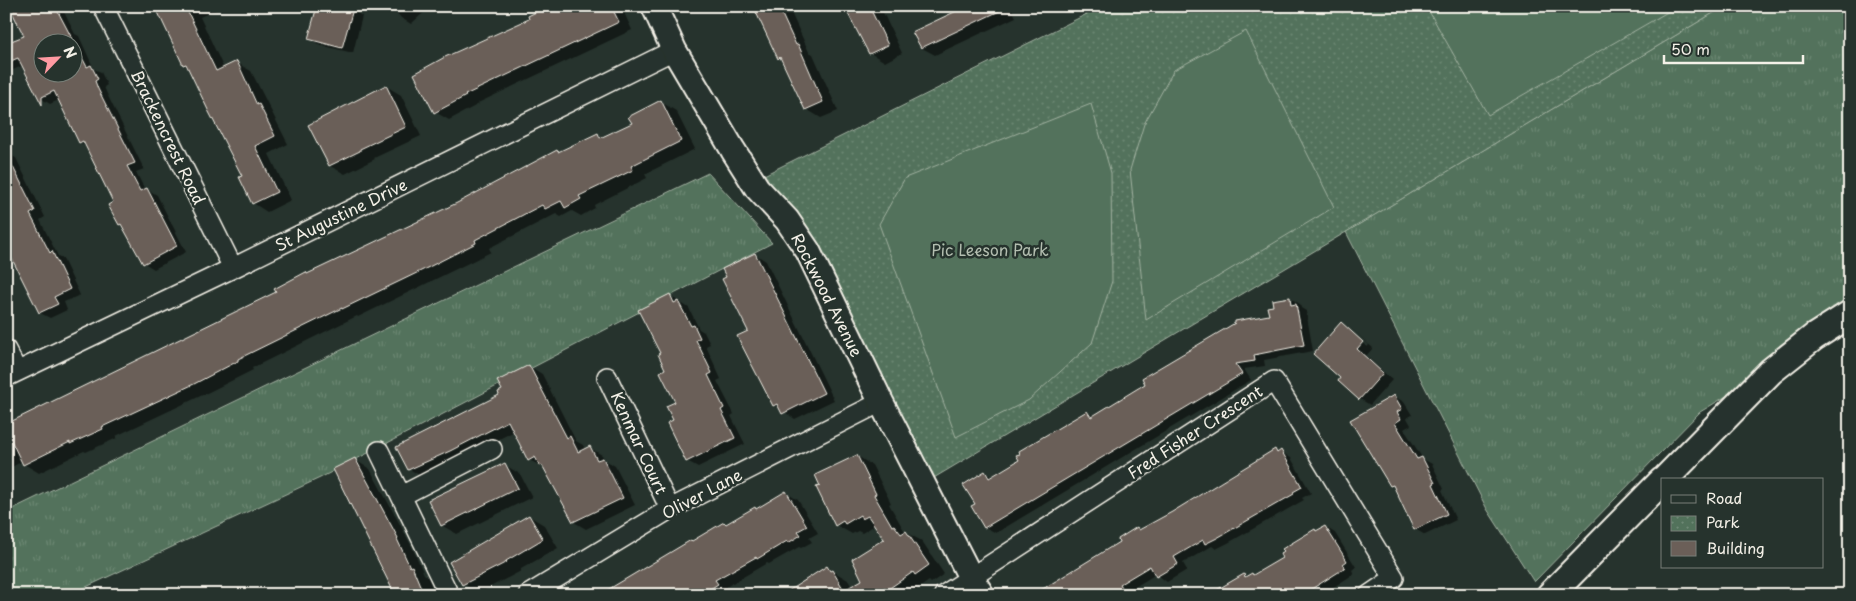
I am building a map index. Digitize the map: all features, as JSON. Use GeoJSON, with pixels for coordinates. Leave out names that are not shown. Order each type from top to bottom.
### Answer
{"type":"FeatureCollection","features":[{"type":"Feature","properties":{"kind":"main road"},"geometry":{"type":"LineString","coordinates":[[1665,478],[1771,371],[1814,337],[1850,314]]}},
{"type":"Feature","properties":{"kind":"main road"},"geometry":{"type":"LineString","coordinates":[[1550,595],[1661,482]]}},
{"type":"Feature","properties":{"kind":"street","name":"Brackencrest Road"},"geometry":{"type":"LineString","coordinates":[[103,6],[232,268]]}},
{"type":"Feature","properties":{"kind":"street","name":"Rockwood Avenue"},"geometry":{"type":"LineString","coordinates":[[654,6],[674,50],[757,188],[788,220],[808,251],[881,402],[977,586]]}},
{"type":"Feature","properties":{"kind":"street","name":"St Augustine Drive"},"geometry":{"type":"LineString","coordinates":[[12,374],[232,268],[674,50]]}},
{"type":"Feature","properties":{"kind":"street"},"geometry":{"type":"LineString","coordinates":[[6,350],[12,374]]}},
{"type":"Feature","properties":{"kind":"street","name":"Kenmar Court"},"geometry":{"type":"LineString","coordinates":[[607,377],[670,509]]}},
{"type":"Feature","properties":{"kind":"street","name":"Fred Fisher Crescent"},"geometry":{"type":"LineString","coordinates":[[977,586],[1274,380],[1394,578],[1369,595]]}},
{"type":"Feature","properties":{"kind":"street","name":"Oliver Lane"},"geometry":{"type":"LineString","coordinates":[[528,595],[670,509],[881,402]]}},
{"type":"Feature","properties":{"kind":"street"},"geometry":{"type":"LineString","coordinates":[[401,496],[492,449]]}},
{"type":"Feature","properties":{"kind":"street"},"geometry":{"type":"LineString","coordinates":[[379,451],[448,595]]}},
{"type":"Feature","properties":{"kind":"street"},"geometry":{"type":"LineString","coordinates":[[944,595],[977,586]]}},
{"type":"Feature","properties":{"kind":"green space","name":"Pic Leeson Park"},"geometry":{"type":"Polygon","coordinates":[[[1103,6],[1725,6],[922,485],[760,177],[1103,6]]]}},
{"type":"Feature","properties":{"kind":"green space"},"geometry":{"type":"Polygon","coordinates":[[[1426,6],[1678,6],[1488,115],[1426,6]]]}},
{"type":"Feature","properties":{"kind":"green space"},"geometry":{"type":"Polygon","coordinates":[[[1725,6],[1850,6],[1850,321],[1700,412],[1534,582],[1487,509],[1346,232],[1725,6]]]}},
{"type":"Feature","properties":{"kind":"green space"},"geometry":{"type":"Polygon","coordinates":[[[1246,31],[1334,207],[1146,320],[1130,170],[1144,124],[1174,70],[1246,31]]]}},
{"type":"Feature","properties":{"kind":"green space"},"geometry":{"type":"Polygon","coordinates":[[[1091,104],[1111,173],[1112,281],[1092,343],[1029,400],[956,437],[879,224],[905,178],[1091,104]]]}},
{"type":"Feature","properties":{"kind":"green space"},"geometry":{"type":"Polygon","coordinates":[[[708,173],[772,243],[320,478],[69,595],[6,595],[6,512],[708,173]]]}},
{"type":"Feature","properties":{"kind":"building"},"geometry":{"type":"Polygon","coordinates":[[[9,6],[55,6],[69,32],[32,32],[32,82],[82,82],[82,57],[87,67],[91,65],[98,79],[95,81],[98,89],[135,163],[127,166],[140,191],[147,188],[177,246],[143,264],[108,205],[113,202],[83,141],[79,143],[54,91],[42,97],[42,105],[18,58],[6,63],[6,43],[24,36],[9,6]]]}},
{"type":"Feature","properties":{"kind":"building"},"geometry":{"type":"Polygon","coordinates":[[[155,6],[185,6],[216,71],[237,61],[257,105],[259,104],[275,136],[255,146],[277,192],[252,204],[239,177],[242,176],[186,64],[183,65],[155,6]]]}},
{"type":"Feature","properties":{"kind":"building"},"geometry":{"type":"Polygon","coordinates":[[[317,6],[342,6],[353,9],[342,48],[308,39],[317,6]]]}},
{"type":"Feature","properties":{"kind":"building"},"geometry":{"type":"Polygon","coordinates":[[[548,6],[611,6],[619,22],[465,95],[434,113],[414,74],[445,57],[529,19],[528,16],[548,6]]]}},
{"type":"Feature","properties":{"kind":"building"},"geometry":{"type":"Polygon","coordinates":[[[753,6],[778,6],[796,45],[798,44],[823,102],[805,110],[753,6]]]}},
{"type":"Feature","properties":{"kind":"building"},"geometry":{"type":"Polygon","coordinates":[[[844,6],[869,6],[888,45],[869,54],[844,6]]]}},
{"type":"Feature","properties":{"kind":"building"},"geometry":{"type":"Polygon","coordinates":[[[967,6],[1010,6],[921,48],[912,32],[967,6]]]}},
{"type":"Feature","properties":{"kind":"building"},"geometry":{"type":"Polygon","coordinates":[[[386,85],[406,127],[329,166],[308,125],[386,85]]]}},
{"type":"Feature","properties":{"kind":"building"},"geometry":{"type":"Polygon","coordinates":[[[661,100],[681,141],[631,166],[633,170],[579,196],[581,199],[565,208],[561,201],[545,209],[542,205],[475,240],[476,243],[423,270],[238,359],[238,361],[194,384],[102,427],[103,429],[70,444],[70,442],[23,465],[6,430],[6,424],[276,292],[274,289],[306,272],[307,274],[457,203],[557,150],[558,152],[598,133],[600,138],[632,123],[628,117],[661,100]]]}},
{"type":"Feature","properties":{"kind":"building"},"geometry":{"type":"Polygon","coordinates":[[[6,153],[35,211],[30,214],[50,253],[52,251],[70,289],[54,297],[58,304],[39,313],[6,247],[6,153]]]}},
{"type":"Feature","properties":{"kind":"building"},"geometry":{"type":"Polygon","coordinates":[[[755,253],[824,393],[782,414],[777,404],[773,406],[737,336],[748,331],[722,279],[726,277],[722,269],[755,253]]]}},
{"type":"Feature","properties":{"kind":"building"},"geometry":{"type":"Polygon","coordinates":[[[670,294],[674,303],[678,301],[691,326],[694,325],[700,338],[696,340],[712,373],[708,375],[724,408],[721,410],[735,438],[686,462],[667,423],[673,420],[666,406],[675,402],[660,372],[665,369],[658,354],[660,353],[638,310],[670,294]]]}},
{"type":"Feature","properties":{"kind":"building"},"geometry":{"type":"Polygon","coordinates":[[[1290,297],[1291,305],[1296,304],[1304,345],[1254,355],[1255,361],[1235,364],[1242,374],[984,528],[971,506],[975,504],[963,485],[985,471],[989,478],[1019,460],[1016,455],[1020,454],[1019,451],[1087,411],[1091,417],[1145,384],[1142,378],[1235,323],[1235,321],[1269,315],[1267,307],[1273,306],[1272,300],[1290,297]]]}},
{"type":"Feature","properties":{"kind":"building"},"geometry":{"type":"Polygon","coordinates":[[[1341,322],[1363,342],[1357,349],[1383,373],[1359,400],[1338,381],[1340,378],[1313,354],[1341,322]]]}},
{"type":"Feature","properties":{"kind":"building"},"geometry":{"type":"Polygon","coordinates":[[[529,365],[567,438],[570,436],[578,452],[590,446],[597,460],[603,458],[623,498],[573,522],[542,465],[540,466],[535,457],[528,461],[508,421],[408,470],[396,447],[499,395],[498,392],[502,390],[497,381],[529,365]]]}},
{"type":"Feature","properties":{"kind":"building"},"geometry":{"type":"Polygon","coordinates":[[[1394,395],[1402,409],[1397,412],[1401,419],[1395,423],[1417,459],[1422,457],[1447,514],[1414,530],[1393,485],[1390,486],[1350,420],[1394,395]]]}},
{"type":"Feature","properties":{"kind":"building"},"geometry":{"type":"Polygon","coordinates":[[[1275,449],[1277,453],[1281,450],[1302,487],[1293,492],[1294,494],[1217,538],[1205,544],[1203,540],[1174,557],[1178,564],[1156,577],[1150,566],[1120,584],[1127,595],[1033,595],[1119,542],[1118,539],[1137,527],[1139,530],[1172,512],[1275,449]]]}},
{"type":"Feature","properties":{"kind":"building"},"geometry":{"type":"Polygon","coordinates":[[[857,455],[876,494],[874,495],[892,526],[894,525],[901,534],[906,531],[929,565],[915,575],[913,572],[887,590],[885,587],[875,595],[782,595],[827,566],[830,571],[832,570],[844,590],[862,580],[852,559],[884,539],[868,516],[862,519],[860,515],[845,524],[843,521],[835,526],[816,487],[820,486],[815,475],[857,455]]]}},
{"type":"Feature","properties":{"kind":"building"},"geometry":{"type":"Polygon","coordinates":[[[355,458],[398,538],[424,595],[395,595],[333,469],[355,458]]]}},
{"type":"Feature","properties":{"kind":"building"},"geometry":{"type":"Polygon","coordinates":[[[505,463],[518,488],[441,526],[428,500],[505,463]]]}},
{"type":"Feature","properties":{"kind":"building"},"geometry":{"type":"Polygon","coordinates":[[[786,491],[807,526],[798,531],[801,535],[715,580],[718,584],[701,595],[599,595],[691,540],[724,522],[726,524],[755,507],[756,509],[786,491]]]}},
{"type":"Feature","properties":{"kind":"building"},"geometry":{"type":"Polygon","coordinates":[[[529,515],[543,539],[507,562],[462,585],[449,562],[529,515]]]}},
{"type":"Feature","properties":{"kind":"building"},"geometry":{"type":"Polygon","coordinates":[[[1325,526],[1347,561],[1343,564],[1345,568],[1302,595],[1208,595],[1244,574],[1245,577],[1252,573],[1253,575],[1282,558],[1280,554],[1284,551],[1282,549],[1315,529],[1316,531],[1325,526]]]}}]}
